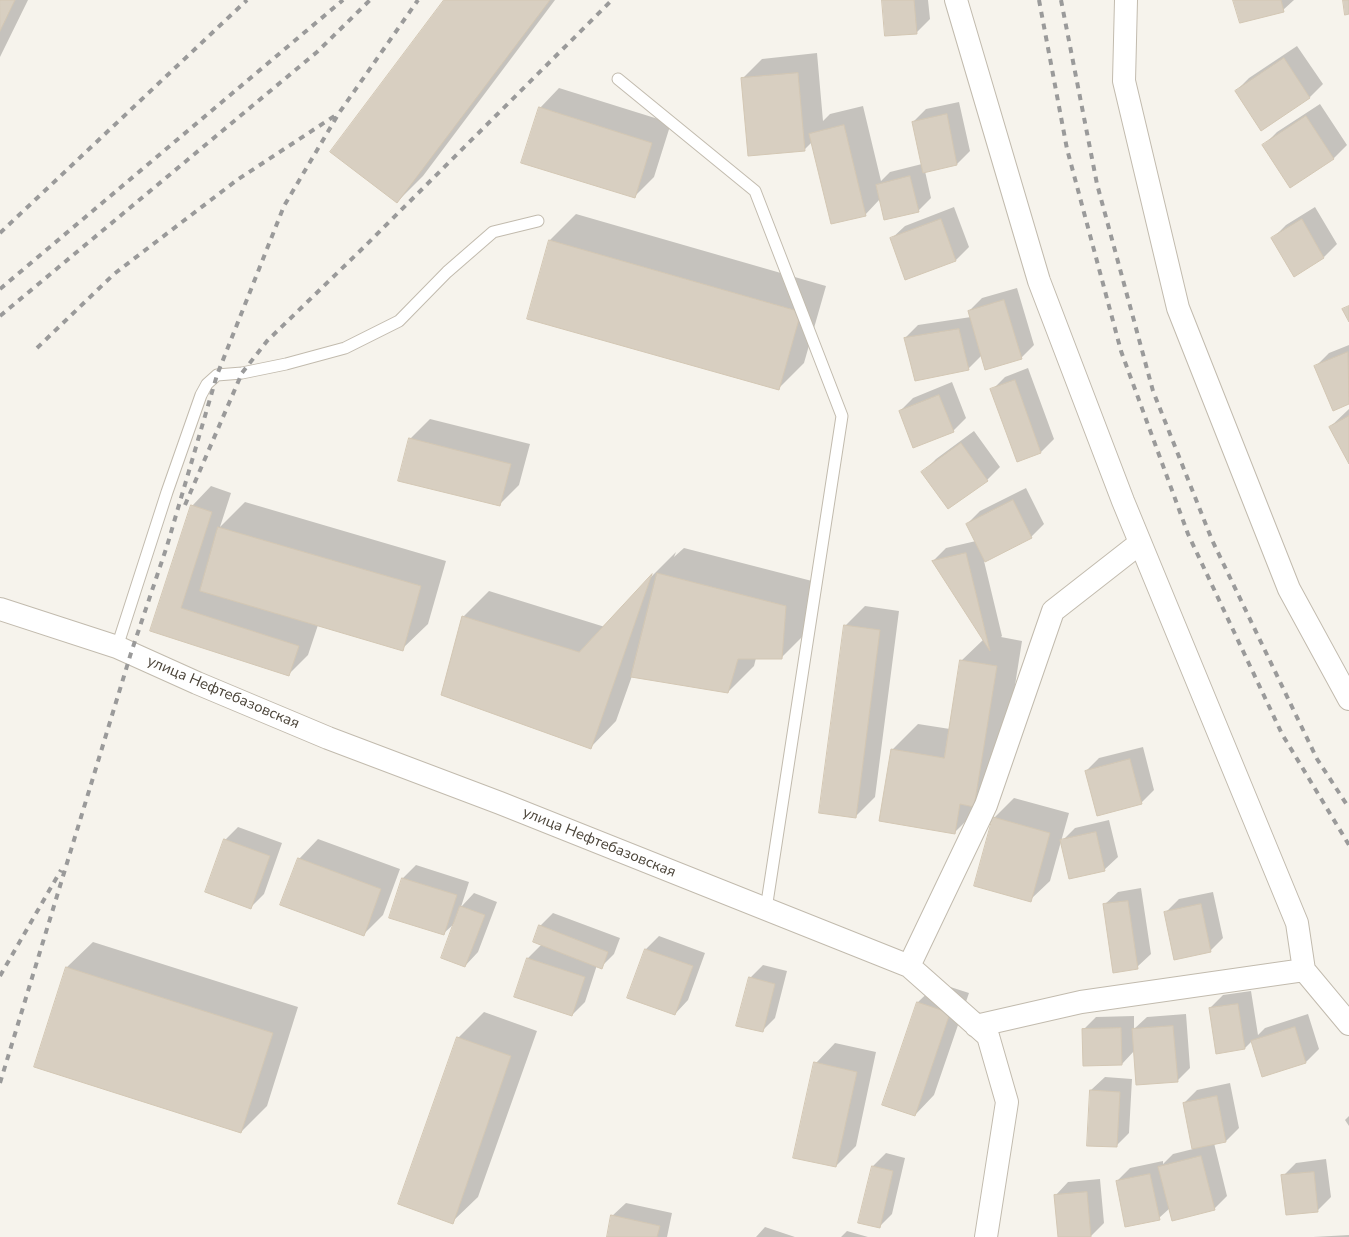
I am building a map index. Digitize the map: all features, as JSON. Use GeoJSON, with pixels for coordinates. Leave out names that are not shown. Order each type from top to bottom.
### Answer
{"type":"FeatureCollection","features":[{"type":"Feature","properties":{"kind":"street"},"geometry":{"type":"LineString","coordinates":[[956,0],[1039,280],[1140,543],[1297,923],[1304,970],[1349,1024]]}},
{"type":"Feature","properties":{"kind":"street"},"geometry":{"type":"LineString","coordinates":[[1126,0],[1124,81],[1178,308],[1289,589],[1349,699]]}},
{"type":"Feature","properties":{"kind":"street"},"geometry":{"type":"LineString","coordinates":[[909,966],[986,805],[1053,611],[1140,543]]}},
{"type":"Feature","properties":{"kind":"street","name":"улица Нефтебазовская"},"geometry":{"type":"LineString","coordinates":[[0,609],[116,646],[197,683],[328,738],[909,966],[988,1036],[1007,1102],[986,1237]]}},
{"type":"Feature","properties":{"kind":"street"},"geometry":{"type":"LineString","coordinates":[[976,1026],[1081,1002],[1304,970]]}},
{"type":"Feature","properties":{"kind":"lane"},"geometry":{"type":"LineString","coordinates":[[618,79],[755,191],[842,416],[766,909]]}},
{"type":"Feature","properties":{"kind":"lane"},"geometry":{"type":"LineString","coordinates":[[116,646],[167,492],[207,384],[217,375],[242,373],[286,364],[345,348],[392,325],[399,321],[447,272],[493,232],[538,221]]}},
{"type":"Feature","properties":{"kind":"building"},"geometry":{"type":"Polygon","coordinates":[[[0,0],[15,0],[0,31],[0,0]]]}},
{"type":"Feature","properties":{"kind":"building"},"geometry":{"type":"Polygon","coordinates":[[[444,0],[550,0],[397,203],[330,152],[444,0]]]}},
{"type":"Feature","properties":{"kind":"building"},"geometry":{"type":"Polygon","coordinates":[[[882,0],[914,0],[917,34],[885,36],[882,0]]]}},
{"type":"Feature","properties":{"kind":"building"},"geometry":{"type":"Polygon","coordinates":[[[1233,0],[1281,0],[1284,12],[1240,23],[1233,0]]]}},
{"type":"Feature","properties":{"kind":"building"},"geometry":{"type":"Polygon","coordinates":[[[1343,0],[1349,0],[1349,14],[1345,15],[1343,0]]]}},
{"type":"Feature","properties":{"kind":"building"},"geometry":{"type":"Polygon","coordinates":[[[1284,58],[1310,98],[1261,131],[1235,91],[1284,58]]]}},
{"type":"Feature","properties":{"kind":"building"},"geometry":{"type":"Polygon","coordinates":[[[798,73],[805,151],[748,156],[741,78],[798,73]]]}},
{"type":"Feature","properties":{"kind":"building"},"geometry":{"type":"Polygon","coordinates":[[[539,107],[652,143],[635,198],[521,163],[539,107]]]}},
{"type":"Feature","properties":{"kind":"building"},"geometry":{"type":"Polygon","coordinates":[[[947,114],[957,165],[923,173],[912,122],[947,114]]]}},
{"type":"Feature","properties":{"kind":"building"},"geometry":{"type":"Polygon","coordinates":[[[1306,116],[1334,159],[1290,188],[1262,145],[1306,116]]]}},
{"type":"Feature","properties":{"kind":"building"},"geometry":{"type":"Polygon","coordinates":[[[844,125],[866,216],[831,224],[809,134],[844,125]]]}},
{"type":"Feature","properties":{"kind":"building"},"geometry":{"type":"Polygon","coordinates":[[[910,176],[919,212],[884,220],[876,185],[910,176]]]}},
{"type":"Feature","properties":{"kind":"building"},"geometry":{"type":"Polygon","coordinates":[[[941,219],[956,261],[905,280],[890,238],[941,219]]]}},
{"type":"Feature","properties":{"kind":"building"},"geometry":{"type":"Polygon","coordinates":[[[1302,219],[1324,258],[1294,277],[1271,238],[1302,219]]]}},
{"type":"Feature","properties":{"kind":"building"},"geometry":{"type":"Polygon","coordinates":[[[549,240],[801,312],[779,390],[527,319],[549,240]]]}},
{"type":"Feature","properties":{"kind":"building"},"geometry":{"type":"Polygon","coordinates":[[[1004,300],[1022,359],[985,370],[968,311],[1004,300]]]}},
{"type":"Feature","properties":{"kind":"building"},"geometry":{"type":"Polygon","coordinates":[[[1349,306],[1349,322],[1342,309],[1349,306]]]}},
{"type":"Feature","properties":{"kind":"building"},"geometry":{"type":"Polygon","coordinates":[[[959,329],[969,370],[915,381],[904,338],[959,329]]]}},
{"type":"Feature","properties":{"kind":"building"},"geometry":{"type":"Polygon","coordinates":[[[1348,352],[1349,404],[1333,411],[1314,366],[1348,352]]]}},
{"type":"Feature","properties":{"kind":"building"},"geometry":{"type":"Polygon","coordinates":[[[1015,380],[1041,453],[1017,462],[990,389],[1015,380]]]}},
{"type":"Feature","properties":{"kind":"building"},"geometry":{"type":"Polygon","coordinates":[[[939,395],[954,432],[913,448],[899,411],[939,395]]]}},
{"type":"Feature","properties":{"kind":"building"},"geometry":{"type":"Polygon","coordinates":[[[1349,416],[1349,464],[1329,427],[1349,416]]]}},
{"type":"Feature","properties":{"kind":"building"},"geometry":{"type":"Polygon","coordinates":[[[409,438],[511,464],[500,506],[398,481],[409,438]]]}},
{"type":"Feature","properties":{"kind":"building"},"geometry":{"type":"Polygon","coordinates":[[[961,443],[988,481],[948,509],[921,472],[961,443]]]}},
{"type":"Feature","properties":{"kind":"building"},"geometry":{"type":"Polygon","coordinates":[[[1013,500],[1032,538],[985,562],[966,524],[1013,500]]]}},
{"type":"Feature","properties":{"kind":"building"},"geometry":{"type":"Polygon","coordinates":[[[191,505],[212,512],[181,608],[299,646],[289,676],[150,631],[191,505]]]}},
{"type":"Feature","properties":{"kind":"building"},"geometry":{"type":"Polygon","coordinates":[[[218,527],[421,586],[403,651],[200,591],[218,527]]]}},
{"type":"Feature","properties":{"kind":"building"},"geometry":{"type":"Polygon","coordinates":[[[966,553],[990,651],[932,561],[966,553]]]}},
{"type":"Feature","properties":{"kind":"building"},"geometry":{"type":"Polygon","coordinates":[[[657,573],[786,606],[782,659],[738,659],[728,693],[631,677],[657,573]]]}},
{"type":"Feature","properties":{"kind":"building"},"geometry":{"type":"Polygon","coordinates":[[[652,574],[591,749],[441,695],[462,616],[579,652],[652,574]]]}},
{"type":"Feature","properties":{"kind":"building"},"geometry":{"type":"Polygon","coordinates":[[[844,625],[880,630],[856,818],[819,813],[844,625]]]}},
{"type":"Feature","properties":{"kind":"building"},"geometry":{"type":"Polygon","coordinates":[[[960,660],[997,666],[974,807],[960,804],[955,834],[879,821],[891,749],[944,758],[960,660]]]}},
{"type":"Feature","properties":{"kind":"building"},"geometry":{"type":"Polygon","coordinates":[[[1130,759],[1142,804],[1097,816],[1085,771],[1130,759]]]}},
{"type":"Feature","properties":{"kind":"building"},"geometry":{"type":"Polygon","coordinates":[[[993,817],[1050,833],[1031,902],[974,886],[993,817]]]}},
{"type":"Feature","properties":{"kind":"building"},"geometry":{"type":"Polygon","coordinates":[[[1096,832],[1105,871],[1069,879],[1060,840],[1096,832]]]}},
{"type":"Feature","properties":{"kind":"building"},"geometry":{"type":"Polygon","coordinates":[[[224,839],[270,856],[251,909],[205,892],[224,839]]]}},
{"type":"Feature","properties":{"kind":"building"},"geometry":{"type":"Polygon","coordinates":[[[298,858],[381,889],[364,936],[280,905],[298,858]]]}},
{"type":"Feature","properties":{"kind":"building"},"geometry":{"type":"Polygon","coordinates":[[[402,878],[457,895],[444,935],[389,918],[402,878]]]}},
{"type":"Feature","properties":{"kind":"building"},"geometry":{"type":"Polygon","coordinates":[[[1128,901],[1138,969],[1113,973],[1103,904],[1128,901]]]}},
{"type":"Feature","properties":{"kind":"building"},"geometry":{"type":"Polygon","coordinates":[[[1201,904],[1211,952],[1174,960],[1164,912],[1201,904]]]}},
{"type":"Feature","properties":{"kind":"building"},"geometry":{"type":"Polygon","coordinates":[[[460,906],[485,915],[465,967],[441,958],[460,906]]]}},
{"type":"Feature","properties":{"kind":"building"},"geometry":{"type":"Polygon","coordinates":[[[539,925],[608,952],[602,969],[533,942],[539,925]]]}},
{"type":"Feature","properties":{"kind":"building"},"geometry":{"type":"Polygon","coordinates":[[[645,949],[693,966],[675,1015],[627,998],[645,949]]]}},
{"type":"Feature","properties":{"kind":"building"},"geometry":{"type":"Polygon","coordinates":[[[527,958],[585,977],[572,1016],[514,997],[527,958]]]}},
{"type":"Feature","properties":{"kind":"building"},"geometry":{"type":"Polygon","coordinates":[[[66,967],[273,1033],[241,1133],[34,1067],[66,967]]]}},
{"type":"Feature","properties":{"kind":"building"},"geometry":{"type":"Polygon","coordinates":[[[749,977],[775,984],[763,1032],[736,1026],[749,977]]]}},
{"type":"Feature","properties":{"kind":"building"},"geometry":{"type":"Polygon","coordinates":[[[917,1002],[950,1013],[915,1116],[882,1105],[917,1002]]]}},
{"type":"Feature","properties":{"kind":"building"},"geometry":{"type":"Polygon","coordinates":[[[1238,1004],[1245,1049],[1216,1054],[1209,1008],[1238,1004]]]}},
{"type":"Feature","properties":{"kind":"building"},"geometry":{"type":"Polygon","coordinates":[[[1173,1026],[1178,1082],[1136,1085],[1132,1029],[1173,1026]]]}},
{"type":"Feature","properties":{"kind":"building"},"geometry":{"type":"Polygon","coordinates":[[[1295,1027],[1306,1063],[1262,1077],[1251,1041],[1295,1027]]]}},
{"type":"Feature","properties":{"kind":"building"},"geometry":{"type":"Polygon","coordinates":[[[1121,1028],[1122,1065],[1083,1066],[1082,1029],[1121,1028]]]}},
{"type":"Feature","properties":{"kind":"building"},"geometry":{"type":"Polygon","coordinates":[[[457,1037],[511,1056],[453,1224],[398,1204],[457,1037]]]}},
{"type":"Feature","properties":{"kind":"building"},"geometry":{"type":"Polygon","coordinates":[[[814,1062],[857,1072],[836,1167],[793,1158],[814,1062]]]}},
{"type":"Feature","properties":{"kind":"building"},"geometry":{"type":"Polygon","coordinates":[[[1090,1090],[1120,1092],[1117,1147],[1087,1146],[1090,1090]]]}},
{"type":"Feature","properties":{"kind":"building"},"geometry":{"type":"Polygon","coordinates":[[[1217,1096],[1226,1142],[1192,1149],[1183,1103],[1217,1096]]]}},
{"type":"Feature","properties":{"kind":"building"},"geometry":{"type":"Polygon","coordinates":[[[1201,1156],[1215,1210],[1172,1221],[1158,1167],[1201,1156]]]}},
{"type":"Feature","properties":{"kind":"building"},"geometry":{"type":"Polygon","coordinates":[[[872,1166],[893,1171],[880,1228],[858,1223],[872,1166]]]}},
{"type":"Feature","properties":{"kind":"building"},"geometry":{"type":"Polygon","coordinates":[[[1314,1172],[1318,1212],[1286,1215],[1281,1175],[1314,1172]]]}},
{"type":"Feature","properties":{"kind":"building"},"geometry":{"type":"Polygon","coordinates":[[[1150,1174],[1160,1220],[1125,1227],[1116,1181],[1150,1174]]]}},
{"type":"Feature","properties":{"kind":"building"},"geometry":{"type":"Polygon","coordinates":[[[1087,1192],[1091,1237],[1058,1237],[1054,1195],[1087,1192]]]}},
{"type":"Feature","properties":{"kind":"building"},"geometry":{"type":"Polygon","coordinates":[[[611,1215],[660,1226],[657,1237],[607,1237],[611,1215]]]}},
{"type":"Feature","properties":{"kind":"railway"},"geometry":{"type":"LineString","coordinates":[[0,233],[247,0]]}},
{"type":"Feature","properties":{"kind":"railway"},"geometry":{"type":"LineString","coordinates":[[0,289],[343,0]]}},
{"type":"Feature","properties":{"kind":"railway"},"geometry":{"type":"LineString","coordinates":[[0,316],[317,52],[370,0]]}},
{"type":"Feature","properties":{"kind":"railway"},"geometry":{"type":"LineString","coordinates":[[0,1083],[131,653],[167,546],[217,375],[284,206],[339,113],[418,0]]}},
{"type":"Feature","properties":{"kind":"railway"},"geometry":{"type":"LineString","coordinates":[[185,505],[242,373],[267,341],[612,0]]}},
{"type":"Feature","properties":{"kind":"railway"},"geometry":{"type":"LineString","coordinates":[[1039,0],[1067,149],[1121,351],[1188,534],[1282,734],[1349,845]]}},
{"type":"Feature","properties":{"kind":"railway"},"geometry":{"type":"LineString","coordinates":[[1061,0],[1097,184],[1153,391],[1212,540],[1317,759],[1349,808]]}},
{"type":"Feature","properties":{"kind":"railway"},"geometry":{"type":"LineString","coordinates":[[37,348],[114,274],[237,180],[336,115]]}},
{"type":"Feature","properties":{"kind":"railway"},"geometry":{"type":"LineString","coordinates":[[0,976],[61,870]]}}]}
